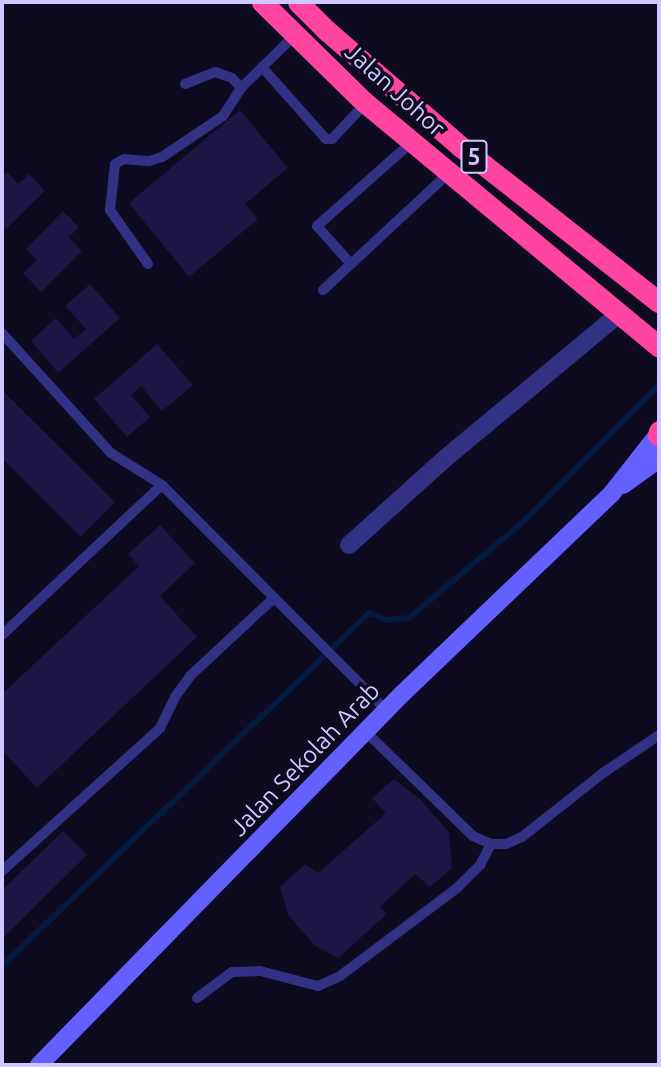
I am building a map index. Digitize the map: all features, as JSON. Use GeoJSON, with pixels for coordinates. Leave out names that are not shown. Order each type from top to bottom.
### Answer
{"type":"FeatureCollection","features":[{"type":"Feature","properties":{"kind":"highway","name":"Jalan Johor"},"geometry":{"type":"LineString","coordinates":[[262,2],[366,103],[659,347]]}},
{"type":"Feature","properties":{"kind":"highway","name":"Jalan Johor"},"geometry":{"type":"LineString","coordinates":[[298,2],[326,30],[461,147],[659,302]]}},
{"type":"Feature","properties":{"kind":"main road","name":"Jalan Sekolah Arab"},"geometry":{"type":"LineString","coordinates":[[39,1065],[387,711],[612,492],[659,433]]}},
{"type":"Feature","properties":{"kind":"main road","name":"Jalan Sekolah Arab"},"geometry":{"type":"LineString","coordinates":[[612,492],[659,459]]}},
{"type":"Feature","properties":{"kind":"street"},"geometry":{"type":"LineString","coordinates":[[349,545],[448,456],[619,314]]}},
{"type":"Feature","properties":{"kind":"lane"},"geometry":{"type":"LineString","coordinates":[[148,264],[110,210],[115,164],[124,159],[149,161],[162,157],[223,116],[241,88],[296,35]]}},
{"type":"Feature","properties":{"kind":"lane"},"geometry":{"type":"LineString","coordinates":[[262,68],[326,139],[332,139],[366,103]]}},
{"type":"Feature","properties":{"kind":"lane"},"geometry":{"type":"LineString","coordinates":[[185,85],[194,78],[215,72],[232,78],[241,88]]}},
{"type":"Feature","properties":{"kind":"lane"},"geometry":{"type":"LineString","coordinates":[[351,264],[317,226],[412,142]]}},
{"type":"Feature","properties":{"kind":"lane"},"geometry":{"type":"LineString","coordinates":[[323,290],[449,173]]}},
{"type":"Feature","properties":{"kind":"lane"},"geometry":{"type":"LineString","coordinates":[[2,333],[111,453],[162,485],[387,711]]}},
{"type":"Feature","properties":{"kind":"lane"},"geometry":{"type":"LineString","coordinates":[[2,635],[162,485]]}},
{"type":"Feature","properties":{"kind":"lane"},"geometry":{"type":"LineString","coordinates":[[2,872],[160,728],[175,697],[190,676],[274,598]]}},
{"type":"Feature","properties":{"kind":"lane"},"geometry":{"type":"LineString","coordinates":[[366,732],[473,836],[491,844],[506,844],[522,837],[603,773],[659,735]]}},
{"type":"Feature","properties":{"kind":"lane"},"geometry":{"type":"LineString","coordinates":[[197,998],[232,972],[260,971],[318,986],[340,976],[457,888],[480,865],[491,844]]}},
{"type":"Feature","properties":{"kind":"building"},"geometry":{"type":"Polygon","coordinates":[[[240,110],[288,168],[245,204],[258,219],[189,277],[129,203],[240,110]]]}},
{"type":"Feature","properties":{"kind":"building"},"geometry":{"type":"Polygon","coordinates":[[[7,172],[18,184],[29,174],[45,191],[5,230],[2,226],[2,177],[7,172]]]}},
{"type":"Feature","properties":{"kind":"building"},"geometry":{"type":"Polygon","coordinates":[[[63,211],[79,227],[69,237],[82,251],[41,292],[23,273],[37,260],[26,249],[63,211]]]}},
{"type":"Feature","properties":{"kind":"building"},"geometry":{"type":"Polygon","coordinates":[[[90,284],[120,318],[58,373],[31,341],[56,318],[74,339],[86,329],[65,306],[90,284]]]}},
{"type":"Feature","properties":{"kind":"building"},"geometry":{"type":"Polygon","coordinates":[[[157,344],[193,385],[162,411],[141,386],[131,395],[150,417],[127,437],[94,399],[157,344]]]}},
{"type":"Feature","properties":{"kind":"building"},"geometry":{"type":"Polygon","coordinates":[[[2,390],[115,502],[81,537],[2,458],[2,390]]]}},
{"type":"Feature","properties":{"kind":"building"},"geometry":{"type":"Polygon","coordinates":[[[160,525],[195,563],[160,596],[197,637],[37,788],[2,750],[2,694],[139,566],[128,554],[160,525]]]}},
{"type":"Feature","properties":{"kind":"building"},"geometry":{"type":"Polygon","coordinates":[[[394,779],[420,799],[449,832],[452,868],[430,887],[415,874],[380,907],[387,914],[338,958],[315,946],[288,915],[280,887],[305,864],[318,873],[386,813],[372,798],[394,779]]]}},
{"type":"Feature","properties":{"kind":"building"},"geometry":{"type":"Polygon","coordinates":[[[63,831],[87,855],[2,939],[2,890],[63,831]]]}},
{"type":"Feature","properties":{"kind":"waterway"},"geometry":{"type":"LineString","coordinates":[[2,966],[369,613],[387,620],[409,618],[522,523],[659,385]]}}]}
